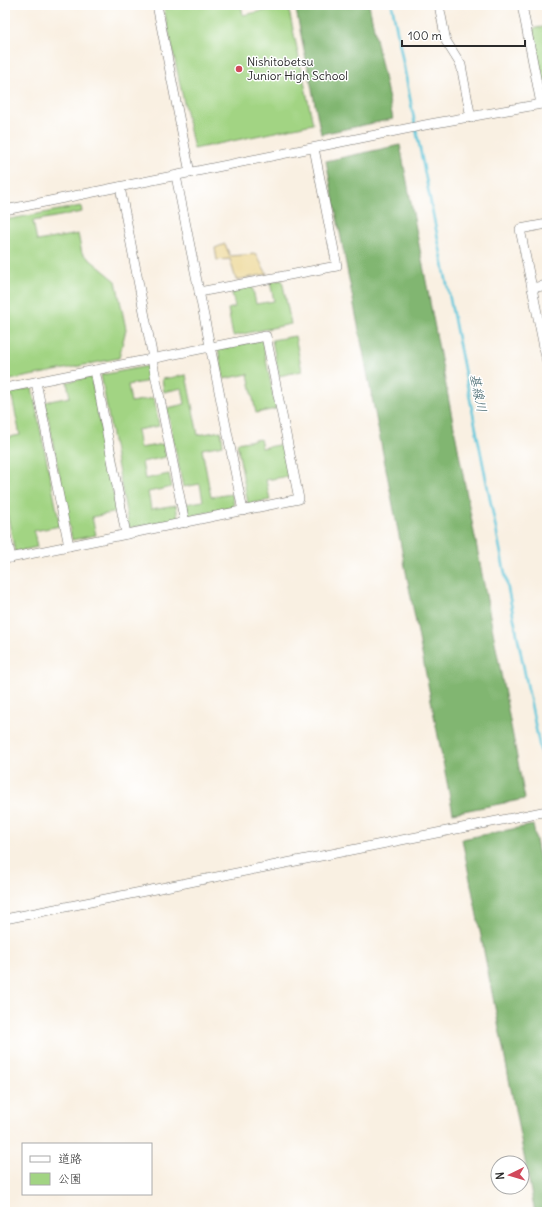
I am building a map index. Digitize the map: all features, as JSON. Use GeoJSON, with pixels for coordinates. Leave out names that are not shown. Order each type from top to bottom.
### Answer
{"type":"FeatureCollection","features":[{"type":"Feature","properties":{"kind":"street"},"geometry":{"type":"LineString","coordinates":[[157,5],[190,173]]}},
{"type":"Feature","properties":{"kind":"street"},"geometry":{"type":"LineString","coordinates":[[439,5],[446,40],[461,66],[471,118]]}},
{"type":"Feature","properties":{"kind":"street"},"geometry":{"type":"LineString","coordinates":[[5,210],[399,130],[471,118],[544,103],[522,5]]}},
{"type":"Feature","properties":{"kind":"street"},"geometry":{"type":"LineString","coordinates":[[199,292],[337,266],[314,148]]}},
{"type":"Feature","properties":{"kind":"street"},"geometry":{"type":"LineString","coordinates":[[176,176],[243,511]]}},
{"type":"Feature","properties":{"kind":"street"},"geometry":{"type":"LineString","coordinates":[[120,187],[152,352],[152,359],[185,522]]}},
{"type":"Feature","properties":{"kind":"street"},"geometry":{"type":"LineString","coordinates":[[547,224],[520,229],[547,362]]}},
{"type":"Feature","properties":{"kind":"street"},"geometry":{"type":"LineString","coordinates":[[532,288],[547,285]]}},
{"type":"Feature","properties":{"kind":"street"},"geometry":{"type":"LineString","coordinates":[[5,388],[266,336],[300,499],[8,559],[5,530]]}},
{"type":"Feature","properties":{"kind":"street"},"geometry":{"type":"LineString","coordinates":[[95,370],[126,534]]}},
{"type":"Feature","properties":{"kind":"street"},"geometry":{"type":"LineString","coordinates":[[36,382],[69,546]]}},
{"type":"Feature","properties":{"kind":"street"},"geometry":{"type":"LineString","coordinates":[[5,919],[547,811]]}},
{"type":"Feature","properties":{"kind":"green space","name":"Nishitobetsu Junior High School"},"geometry":{"type":"Polygon","coordinates":[[[163,5],[241,5],[243,15],[288,6],[313,124],[194,149],[163,5]]]}},
{"type":"Feature","properties":{"kind":"green space"},"geometry":{"type":"Polygon","coordinates":[[[295,5],[369,5],[393,119],[321,134],[295,5]]]}},
{"type":"Feature","properties":{"kind":"green space"},"geometry":{"type":"Polygon","coordinates":[[[547,26],[547,89],[542,90],[530,29],[547,26]]]}},
{"type":"Feature","properties":{"kind":"green space"},"geometry":{"type":"Polygon","coordinates":[[[400,145],[525,799],[453,813],[326,161],[400,145]]]}},
{"type":"Feature","properties":{"kind":"green space"},"geometry":{"type":"Polygon","coordinates":[[[81,206],[82,212],[33,221],[37,241],[78,234],[82,253],[116,281],[126,329],[119,358],[5,381],[5,220],[81,206]]]}},
{"type":"Feature","properties":{"kind":"green space"},"geometry":{"type":"Polygon","coordinates":[[[282,280],[291,324],[233,336],[228,309],[235,307],[231,289],[252,285],[256,304],[274,301],[270,282],[282,280]]]}},
{"type":"Feature","properties":{"kind":"green space"},"geometry":{"type":"Polygon","coordinates":[[[295,336],[302,371],[279,376],[272,340],[295,336]]]}},
{"type":"Feature","properties":{"kind":"green space"},"geometry":{"type":"Polygon","coordinates":[[[262,340],[276,409],[256,413],[248,374],[224,379],[218,349],[262,340]]]}},
{"type":"Feature","properties":{"kind":"green space"},"geometry":{"type":"Polygon","coordinates":[[[148,366],[150,381],[128,385],[131,402],[154,398],[159,426],[137,430],[140,448],[163,444],[166,457],[142,462],[145,479],[169,474],[172,487],[148,492],[151,509],[176,505],[178,519],[129,528],[101,375],[148,366]]]}},
{"type":"Feature","properties":{"kind":"green space"},"geometry":{"type":"Polygon","coordinates":[[[186,375],[198,435],[221,431],[223,445],[202,449],[211,497],[232,494],[234,507],[189,516],[186,504],[203,501],[200,484],[183,487],[167,408],[185,404],[182,388],[164,392],[162,379],[186,375]]]}},
{"type":"Feature","properties":{"kind":"green space"},"geometry":{"type":"Polygon","coordinates":[[[91,377],[117,512],[92,517],[96,535],[72,540],[45,402],[70,397],[67,382],[91,377]]]}},
{"type":"Feature","properties":{"kind":"green space"},"geometry":{"type":"Polygon","coordinates":[[[32,388],[60,526],[34,531],[37,547],[15,552],[5,503],[5,438],[20,435],[11,392],[32,388]]]}},
{"type":"Feature","properties":{"kind":"green space"},"geometry":{"type":"Polygon","coordinates":[[[260,439],[262,448],[283,444],[289,476],[266,480],[270,500],[248,504],[237,443],[260,439]]]}},
{"type":"Feature","properties":{"kind":"green space"},"geometry":{"type":"Polygon","coordinates":[[[533,825],[547,896],[547,1212],[535,1212],[530,1186],[530,1155],[524,1155],[462,839],[533,825]]]}},
{"type":"Feature","properties":{"kind":"sand"},"geometry":{"type":"Polygon","coordinates":[[[225,244],[230,256],[256,254],[267,274],[236,280],[230,259],[217,260],[215,248],[225,244]]]}},
{"type":"Feature","properties":{"kind":"waterway","name":"基線川"},"geometry":{"type":"LineString","coordinates":[[392,5],[415,124]]}},
{"type":"Feature","properties":{"kind":"waterway","name":"基線川"},"geometry":{"type":"LineString","coordinates":[[416,129],[547,784]]}},
{"type":"Feature","properties":{"kind":"place","name":"Nishitobetsu Junior High School"},"geometry":{"type":"Point","coordinates":[239,69]}}]}
